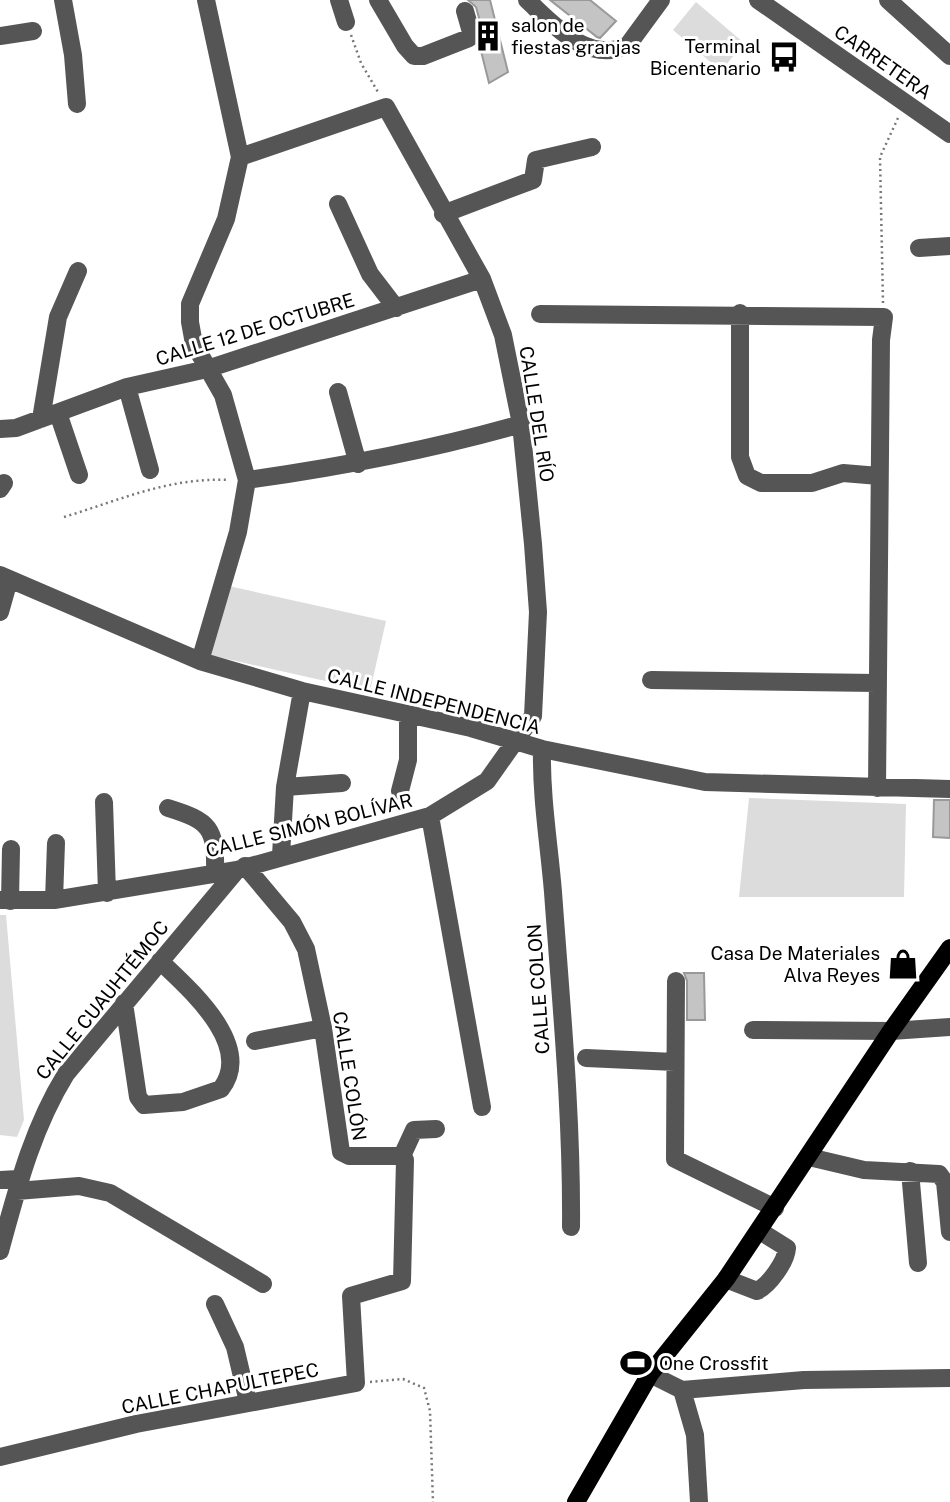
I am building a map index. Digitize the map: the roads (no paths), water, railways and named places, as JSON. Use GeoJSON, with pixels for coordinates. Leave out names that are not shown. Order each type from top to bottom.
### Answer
{"type":"FeatureCollection","features":[{"type":"Feature","properties":{"kind":"main road"},"geometry":{"type":"LineString","coordinates":[[576,1502],[650,1374],[726,1279],[760,1231],[891,1031],[950,948]]}},
{"type":"Feature","properties":{"kind":"street"},"geometry":{"type":"LineString","coordinates":[[63,0],[73,55],[77,104]]}},
{"type":"Feature","properties":{"kind":"street"},"geometry":{"type":"LineString","coordinates":[[200,661],[238,532],[247,480],[223,395],[194,344],[189,312],[226,219],[240,157],[206,0]]}},
{"type":"Feature","properties":{"kind":"street"},"geometry":{"type":"LineString","coordinates":[[339,0],[346,22]]}},
{"type":"Feature","properties":{"kind":"street"},"geometry":{"type":"LineString","coordinates":[[378,0],[405,46],[414,56],[423,56],[469,38],[471,32],[465,11]]}},
{"type":"Feature","properties":{"kind":"street"},"geometry":{"type":"LineString","coordinates":[[527,0],[570,40],[582,45],[620,49],[628,45],[661,0]]}},
{"type":"Feature","properties":{"kind":"street","name":"CARRETERA"},"geometry":{"type":"LineString","coordinates":[[758,0],[950,134]]}},
{"type":"Feature","properties":{"kind":"street"},"geometry":{"type":"LineString","coordinates":[[888,0],[950,56]]}},
{"type":"Feature","properties":{"kind":"street"},"geometry":{"type":"LineString","coordinates":[[0,36],[33,31]]}},
{"type":"Feature","properties":{"kind":"street","name":"CALLE DEL RÍO"},"geometry":{"type":"LineString","coordinates":[[240,157],[386,107],[443,214],[482,279],[503,335],[521,424],[538,612],[533,716],[516,741]]}},
{"type":"Feature","properties":{"kind":"street"},"geometry":{"type":"LineString","coordinates":[[443,214],[533,180],[536,160],[592,147]]}},
{"type":"Feature","properties":{"kind":"street"},"geometry":{"type":"LineString","coordinates":[[338,204],[370,274],[397,308]]}},
{"type":"Feature","properties":{"kind":"street"},"geometry":{"type":"LineString","coordinates":[[919,248],[950,246]]}},
{"type":"Feature","properties":{"kind":"street"},"geometry":{"type":"LineString","coordinates":[[78,271],[58,317],[49,416],[79,475]]}},
{"type":"Feature","properties":{"kind":"street","name":"CALLE 12 DE OCTUBRE"},"geometry":{"type":"LineString","coordinates":[[0,429],[16,428],[127,387],[207,369],[482,279]]}},
{"type":"Feature","properties":{"kind":"street"},"geometry":{"type":"LineString","coordinates":[[740,313],[740,457],[747,476],[761,483],[812,483],[843,474],[879,476]]}},
{"type":"Feature","properties":{"kind":"street"},"geometry":{"type":"LineString","coordinates":[[540,314],[740,313],[884,317],[879,476],[877,788]]}},
{"type":"Feature","properties":{"kind":"street"},"geometry":{"type":"LineString","coordinates":[[127,387],[150,470]]}},
{"type":"Feature","properties":{"kind":"street"},"geometry":{"type":"LineString","coordinates":[[338,392],[358,464]]}},
{"type":"Feature","properties":{"kind":"street"},"geometry":{"type":"LineString","coordinates":[[247,480],[358,464],[439,447],[521,424]]}},
{"type":"Feature","properties":{"kind":"street"},"geometry":{"type":"LineString","coordinates":[[0,612],[4,578]]}},
{"type":"Feature","properties":{"kind":"street","name":"CALLE INDEPENDENCIA"},"geometry":{"type":"LineString","coordinates":[[4,578],[200,661],[302,691],[542,749],[705,782],[950,789]]}},
{"type":"Feature","properties":{"kind":"street"},"geometry":{"type":"LineString","coordinates":[[651,681],[877,683]]}},
{"type":"Feature","properties":{"kind":"street"},"geometry":{"type":"LineString","coordinates":[[281,855],[285,787],[302,691]]}},
{"type":"Feature","properties":{"kind":"street"},"geometry":{"type":"LineString","coordinates":[[400,791],[408,760],[408,716]]}},
{"type":"Feature","properties":{"kind":"street","name":"CALLE SIMÓN BOLÍVAR"},"geometry":{"type":"LineString","coordinates":[[5,900],[54,900],[107,893],[241,868],[430,816],[487,781],[516,741]]}},
{"type":"Feature","properties":{"kind":"street","name":"CALLE COLON"},"geometry":{"type":"LineString","coordinates":[[542,749],[541,789],[552,888],[572,1159],[571,1227]]}},
{"type":"Feature","properties":{"kind":"street"},"geometry":{"type":"LineString","coordinates":[[285,787],[342,783]]}},
{"type":"Feature","properties":{"kind":"street"},"geometry":{"type":"LineString","coordinates":[[104,802],[107,893]]}},
{"type":"Feature","properties":{"kind":"street"},"geometry":{"type":"LineString","coordinates":[[168,808],[194,816],[210,829],[214,842],[215,872]]}},
{"type":"Feature","properties":{"kind":"street"},"geometry":{"type":"LineString","coordinates":[[430,816],[482,1107]]}},
{"type":"Feature","properties":{"kind":"street"},"geometry":{"type":"LineString","coordinates":[[54,900],[57,843]]}},
{"type":"Feature","properties":{"kind":"street"},"geometry":{"type":"LineString","coordinates":[[5,900],[11,849]]}},
{"type":"Feature","properties":{"kind":"street","name":"CALLE CUAUHTÉMOC"},"geometry":{"type":"LineString","coordinates":[[0,1251],[12,1183],[44,1109],[66,1073],[241,868]]}},
{"type":"Feature","properties":{"kind":"street","name":"CALLE COLÓN"},"geometry":{"type":"LineString","coordinates":[[241,868],[292,922],[306,949],[323,1028],[341,1152],[349,1156],[402,1156]]}},
{"type":"Feature","properties":{"kind":"street"},"geometry":{"type":"LineString","coordinates":[[124,1003],[138,1097],[144,1105],[183,1101],[220,1089],[230,1066],[220,1029],[204,1004],[160,961]]}},
{"type":"Feature","properties":{"kind":"street"},"geometry":{"type":"LineString","coordinates":[[676,981],[676,1159],[775,1208]]}},
{"type":"Feature","properties":{"kind":"street"},"geometry":{"type":"LineString","coordinates":[[753,1030],[891,1031],[950,1027]]}},
{"type":"Feature","properties":{"kind":"street"},"geometry":{"type":"LineString","coordinates":[[255,1041],[323,1028]]}},
{"type":"Feature","properties":{"kind":"street"},"geometry":{"type":"LineString","coordinates":[[586,1058],[675,1062]]}},
{"type":"Feature","properties":{"kind":"street"},"geometry":{"type":"LineString","coordinates":[[402,1156],[414,1130],[436,1129]]}},
{"type":"Feature","properties":{"kind":"street","name":"CALLE CHAPULTEPEC"},"geometry":{"type":"LineString","coordinates":[[0,1457],[136,1424],[356,1384],[351,1296],[403,1279],[405,1160],[402,1156]]}},
{"type":"Feature","properties":{"kind":"street"},"geometry":{"type":"LineString","coordinates":[[809,1157],[864,1170],[939,1174],[944,1182],[950,1232]]}},
{"type":"Feature","properties":{"kind":"street"},"geometry":{"type":"LineString","coordinates":[[910,1171],[918,1263]]}},
{"type":"Feature","properties":{"kind":"street"},"geometry":{"type":"LineString","coordinates":[[12,1183],[79,1186],[110,1193],[263,1284]]}},
{"type":"Feature","properties":{"kind":"street"},"geometry":{"type":"LineString","coordinates":[[726,1279],[757,1291],[764,1287],[787,1248],[760,1231]]}},
{"type":"Feature","properties":{"kind":"street"},"geometry":{"type":"LineString","coordinates":[[215,1304],[235,1347],[248,1402]]}},
{"type":"Feature","properties":{"kind":"street"},"geometry":{"type":"LineString","coordinates":[[650,1374],[682,1390],[804,1380],[950,1378]]}},
{"type":"Feature","properties":{"kind":"street"},"geometry":{"type":"LineString","coordinates":[[682,1390],[695,1435],[699,1502]]}},
{"type":"Feature","properties":{"kind":"place","name":"salon de fiestas granjas"},"geometry":{"type":"Point","coordinates":[488,36]}},
{"type":"Feature","properties":{"kind":"place","name":"Terminal Bicentenario"},"geometry":{"type":"Point","coordinates":[784,57]}},
{"type":"Feature","properties":{"kind":"place","name":"Casa De Materiales Alva Reyes"},"geometry":{"type":"Point","coordinates":[903,964]}},
{"type":"Feature","properties":{"kind":"place","name":"One Crossfit"},"geometry":{"type":"Point","coordinates":[636,1363]}}]}
